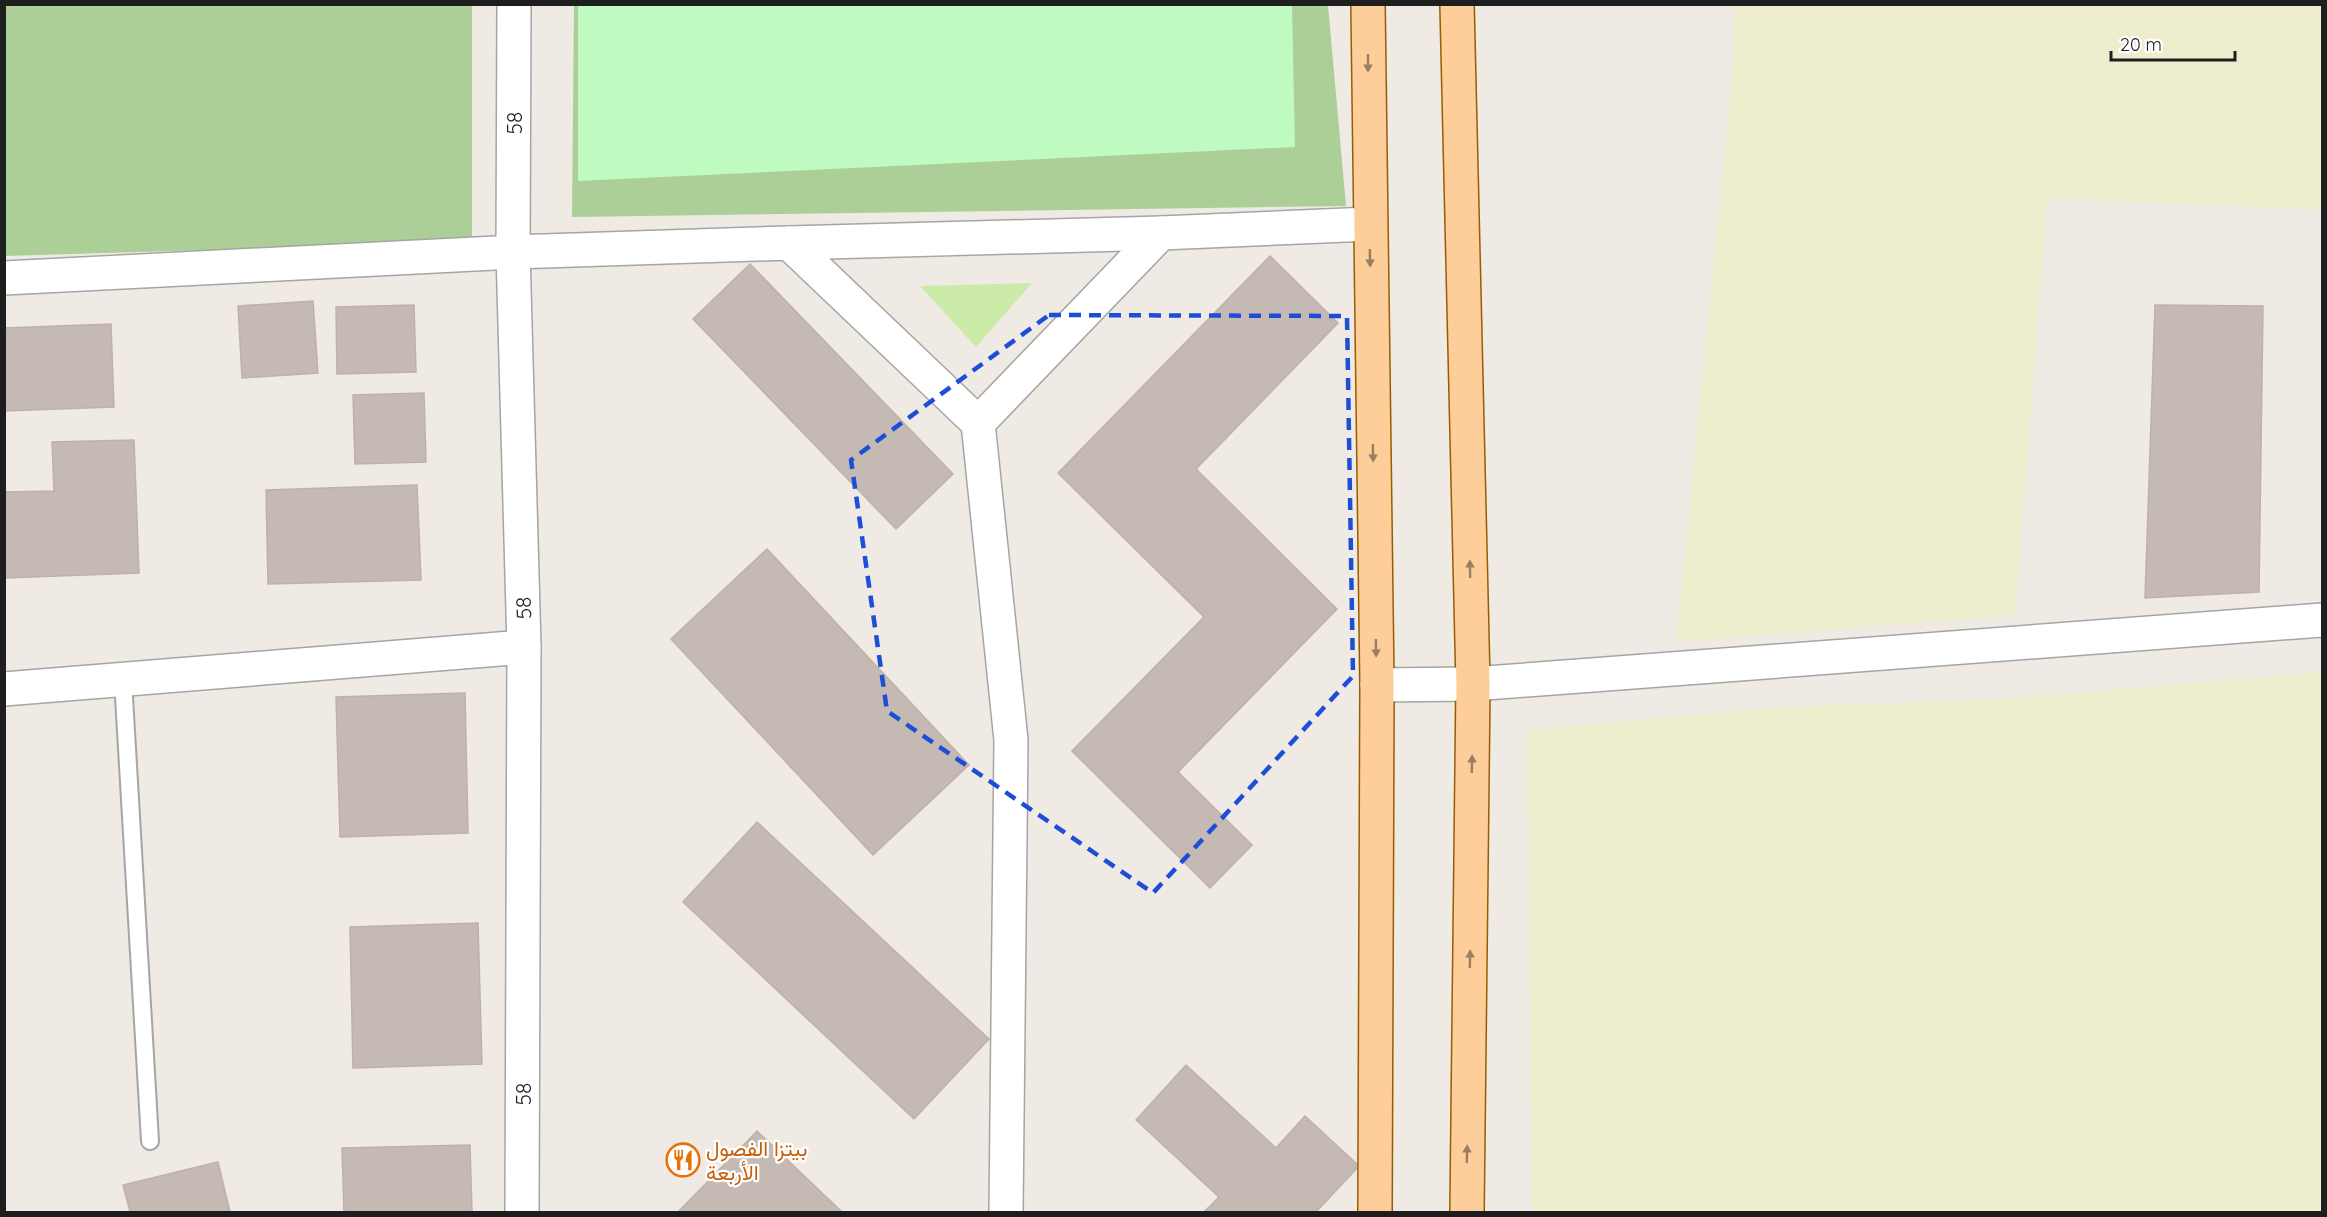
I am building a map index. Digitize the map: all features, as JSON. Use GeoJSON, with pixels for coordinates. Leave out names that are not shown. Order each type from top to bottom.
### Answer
{"type":"FeatureCollection","features":[{"type":"Feature","properties":{"kind":"main road"},"geometry":{"type":"LineString","coordinates":[[1368,4],[1377,685],[1375,1212]]}},
{"type":"Feature","properties":{"kind":"main road"},"geometry":{"type":"LineString","coordinates":[[1457,4],[1473,684],[1467,1212]]}},
{"type":"Feature","properties":{"kind":"street","name":"58"},"geometry":{"type":"LineString","coordinates":[[514,4],[513,252],[524,647],[522,1212]]}},
{"type":"Feature","properties":{"kind":"street"},"geometry":{"type":"LineString","coordinates":[[4,278],[513,252],[1161,233],[1370,224]]}},
{"type":"Feature","properties":{"kind":"street"},"geometry":{"type":"LineString","coordinates":[[978,423],[1161,233]]}},
{"type":"Feature","properties":{"kind":"street"},"geometry":{"type":"LineString","coordinates":[[789,243],[978,423],[1011,740],[1006,1212]]}},
{"type":"Feature","properties":{"kind":"street"},"geometry":{"type":"LineString","coordinates":[[1377,685],[1473,684],[2322,620]]}},
{"type":"Feature","properties":{"kind":"street"},"geometry":{"type":"LineString","coordinates":[[4,689],[524,647]]}},
{"type":"Feature","properties":{"kind":"lane"},"geometry":{"type":"LineString","coordinates":[[123,680],[150,1141]]}},
{"type":"Feature","properties":{"kind":"highlighted area"},"geometry":{"type":"Polygon","coordinates":[[[1049,315],[1347,316],[1353,676],[1153,893],[887,711],[851,460],[1049,315]]]}},
{"type":"Feature","properties":{"kind":"green space"},"geometry":{"type":"Polygon","coordinates":[[[4,5],[472,5],[472,242],[5,256],[4,5]]]}},
{"type":"Feature","properties":{"kind":"green space"},"geometry":{"type":"Polygon","coordinates":[[[574,5],[1328,5],[1346,206],[572,217],[574,5]]]}},
{"type":"Feature","properties":{"kind":"green space"},"geometry":{"type":"Polygon","coordinates":[[[578,5],[1292,5],[1295,147],[578,181],[578,5]]]}},
{"type":"Feature","properties":{"kind":"green space"},"geometry":{"type":"Polygon","coordinates":[[[1735,5],[2322,5],[2322,210],[2047,198],[2015,615],[1676,642],[1732,80],[1735,5]]]}},
{"type":"Feature","properties":{"kind":"green space"},"geometry":{"type":"Polygon","coordinates":[[[1032,283],[976,347],[920,286],[1032,283]]]}},
{"type":"Feature","properties":{"kind":"green space"},"geometry":{"type":"Polygon","coordinates":[[[2322,672],[2322,1212],[1532,1212],[1527,730],[1781,707],[2004,699],[2322,672]]]}},
{"type":"Feature","properties":{"kind":"building"},"geometry":{"type":"Polygon","coordinates":[[[1270,256],[1338,323],[1196,469],[1337,609],[1178,772],[1252,845],[1210,888],[1072,751],[1204,617],[1058,473],[1270,256]]]}},
{"type":"Feature","properties":{"kind":"building"},"geometry":{"type":"Polygon","coordinates":[[[750,264],[953,474],[896,529],[693,319],[750,264]]]}},
{"type":"Feature","properties":{"kind":"building"},"geometry":{"type":"Polygon","coordinates":[[[313,301],[318,373],[242,378],[238,306],[313,301]]]}},
{"type":"Feature","properties":{"kind":"building"},"geometry":{"type":"Polygon","coordinates":[[[414,305],[416,372],[337,374],[336,307],[414,305]]]}},
{"type":"Feature","properties":{"kind":"building"},"geometry":{"type":"Polygon","coordinates":[[[2155,305],[2263,306],[2259,592],[2145,598],[2155,305]]]}},
{"type":"Feature","properties":{"kind":"building"},"geometry":{"type":"Polygon","coordinates":[[[111,324],[114,407],[4,411],[4,328],[111,324]]]}},
{"type":"Feature","properties":{"kind":"building"},"geometry":{"type":"Polygon","coordinates":[[[424,393],[426,462],[355,464],[353,395],[424,393]]]}},
{"type":"Feature","properties":{"kind":"building"},"geometry":{"type":"Polygon","coordinates":[[[134,440],[139,573],[4,578],[4,492],[54,491],[52,442],[134,440]]]}},
{"type":"Feature","properties":{"kind":"building"},"geometry":{"type":"Polygon","coordinates":[[[417,485],[421,580],[268,584],[266,490],[417,485]]]}},
{"type":"Feature","properties":{"kind":"building"},"geometry":{"type":"Polygon","coordinates":[[[767,549],[969,765],[873,855],[671,639],[767,549]]]}},
{"type":"Feature","properties":{"kind":"building"},"geometry":{"type":"Polygon","coordinates":[[[465,693],[468,833],[340,837],[336,697],[465,693]]]}},
{"type":"Feature","properties":{"kind":"building"},"geometry":{"type":"Polygon","coordinates":[[[757,822],[989,1039],[914,1119],[683,902],[757,822]]]}},
{"type":"Feature","properties":{"kind":"building"},"geometry":{"type":"Polygon","coordinates":[[[478,923],[482,1064],[353,1068],[350,927],[478,923]]]}},
{"type":"Feature","properties":{"kind":"building"},"geometry":{"type":"Polygon","coordinates":[[[1186,1065],[1276,1148],[1305,1116],[1359,1166],[1316,1212],[1204,1212],[1219,1197],[1136,1120],[1186,1065]]]}},
{"type":"Feature","properties":{"kind":"building"},"geometry":{"type":"Polygon","coordinates":[[[757,1131],[842,1212],[678,1212],[757,1131]]]}},
{"type":"Feature","properties":{"kind":"building"},"geometry":{"type":"Polygon","coordinates":[[[470,1145],[472,1212],[344,1212],[342,1148],[470,1145]]]}},
{"type":"Feature","properties":{"kind":"building"},"geometry":{"type":"Polygon","coordinates":[[[218,1162],[230,1212],[130,1212],[123,1185],[218,1162]]]}},
{"type":"Feature","properties":{"kind":"place","name":"بيتزا الفصول الأربعة"},"geometry":{"type":"Point","coordinates":[683,1160]}}]}
